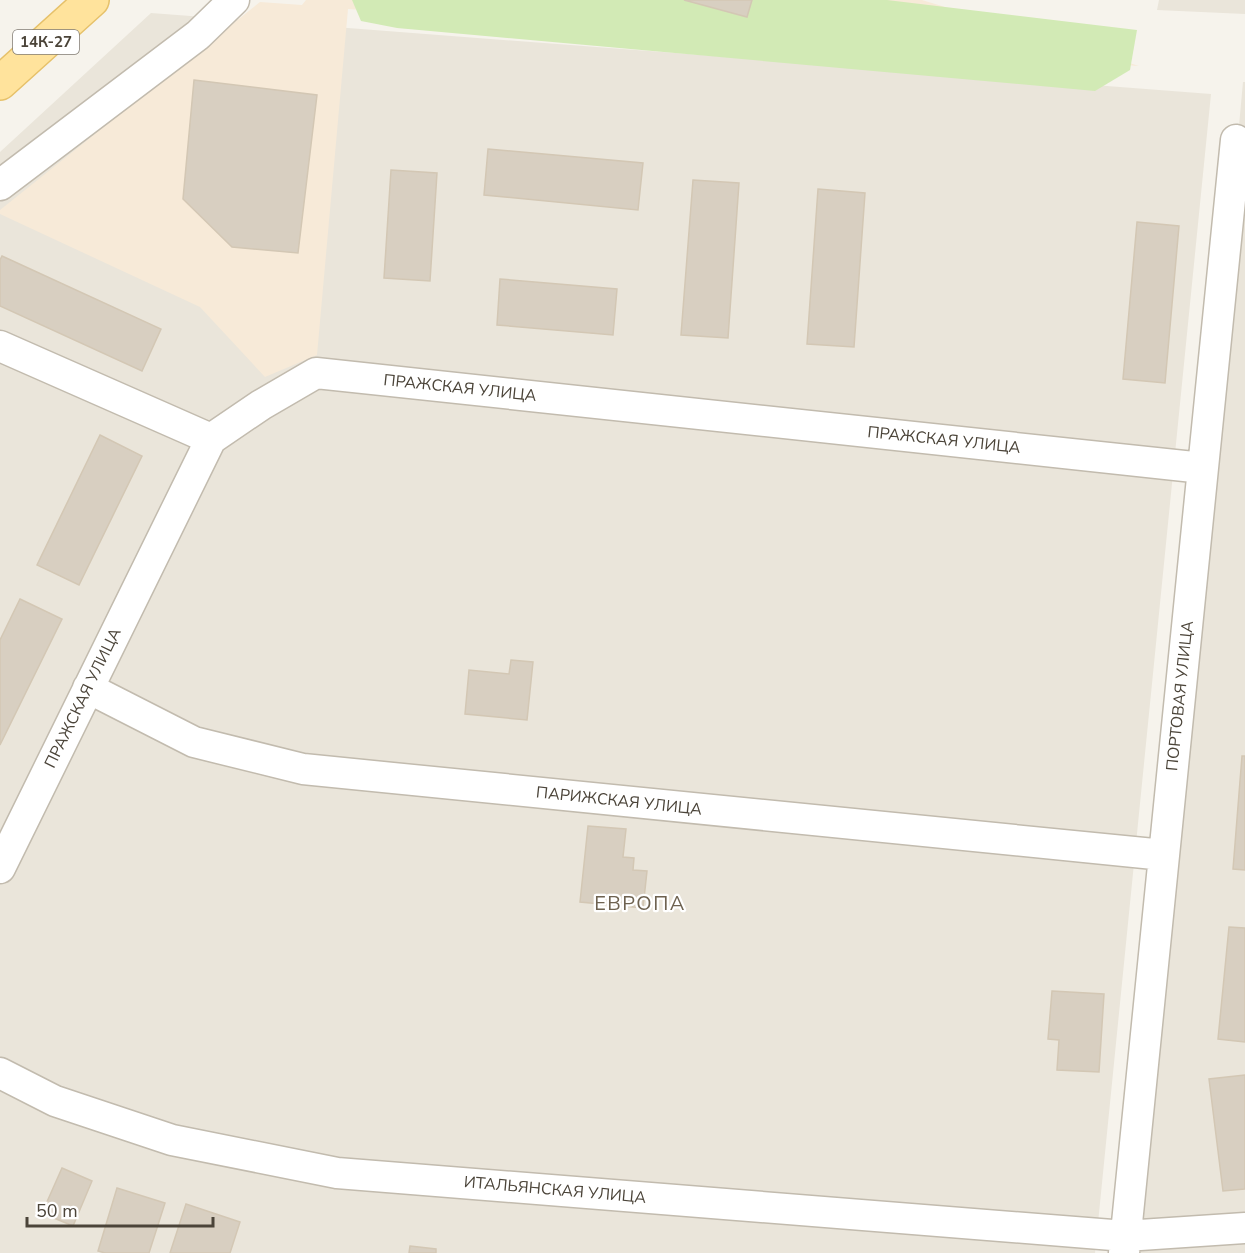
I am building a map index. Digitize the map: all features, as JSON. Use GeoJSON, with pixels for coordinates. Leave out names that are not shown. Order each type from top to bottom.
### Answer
{"type":"FeatureCollection","features":[{"type":"Feature","properties":{"kind":"main road","name":"14К-27"},"geometry":{"type":"LineString","coordinates":[[0,83],[92,0]]}},
{"type":"Feature","properties":{"kind":"street"},"geometry":{"type":"LineString","coordinates":[[0,185],[198,35],[234,0]]}},
{"type":"Feature","properties":{"kind":"street","name":"ПОРТОВАЯ УЛИЦА"},"geometry":{"type":"LineString","coordinates":[[1124,1244],[1236,140]]}},
{"type":"Feature","properties":{"kind":"street"},"geometry":{"type":"LineString","coordinates":[[0,346],[211,439]]}},
{"type":"Feature","properties":{"kind":"street","name":"ПРАЖСКАЯ УЛИЦА"},"geometry":{"type":"LineString","coordinates":[[0,868],[211,439],[261,405],[316,373],[1203,468]]}},
{"type":"Feature","properties":{"kind":"street","name":"ПАРИЖСКАЯ УЛИЦА"},"geometry":{"type":"LineString","coordinates":[[88,688],[194,742],[303,769],[1164,855]]}},
{"type":"Feature","properties":{"kind":"street","name":"ИТАЛЬЯНСКАЯ УЛИЦА"},"geometry":{"type":"LineString","coordinates":[[0,1073],[55,1101],[172,1140],[337,1173],[1124,1244],[1245,1228]]}},
{"type":"Feature","properties":{"kind":"shaded area"},"geometry":{"type":"Polygon","coordinates":[[[306,0],[922,0],[1139,66],[348,9],[317,355],[265,377],[200,307],[0,214],[0,210],[260,2],[302,5],[306,0]]]}},
{"type":"Feature","properties":{"kind":"shaded area"},"geometry":{"type":"Polygon","coordinates":[[[1159,0],[1245,0],[1245,14],[1157,10],[1159,0]]]}},
{"type":"Feature","properties":{"kind":"shaded area"},"geometry":{"type":"Polygon","coordinates":[[[151,13],[1211,94],[1095,1253],[0,1253],[0,152],[151,13]]]}},
{"type":"Feature","properties":{"kind":"shaded area"},"geometry":{"type":"Polygon","coordinates":[[[1243,82],[1245,82],[1245,1253],[1136,1253],[1243,82]]]}},
{"type":"Feature","properties":{"kind":"green space"},"geometry":{"type":"Polygon","coordinates":[[[352,0],[887,0],[1137,30],[1130,70],[1095,91],[397,28],[361,21],[352,0]]]}},
{"type":"Feature","properties":{"kind":"building"},"geometry":{"type":"Polygon","coordinates":[[[684,0],[752,0],[747,17],[684,0]]]}},
{"type":"Feature","properties":{"kind":"building"},"geometry":{"type":"Polygon","coordinates":[[[194,80],[317,95],[298,253],[232,247],[183,199],[194,80]]]}},
{"type":"Feature","properties":{"kind":"building"},"geometry":{"type":"Polygon","coordinates":[[[488,149],[643,163],[638,210],[484,195],[488,149]]]}},
{"type":"Feature","properties":{"kind":"building"},"geometry":{"type":"Polygon","coordinates":[[[391,170],[437,173],[430,281],[384,278],[391,170]]]}},
{"type":"Feature","properties":{"kind":"building"},"geometry":{"type":"Polygon","coordinates":[[[693,180],[739,183],[728,338],[681,335],[693,180]]]}},
{"type":"Feature","properties":{"kind":"building"},"geometry":{"type":"Polygon","coordinates":[[[818,189],[865,193],[854,347],[807,344],[818,189]]]}},
{"type":"Feature","properties":{"kind":"building"},"geometry":{"type":"Polygon","coordinates":[[[1137,222],[1179,226],[1165,383],[1123,379],[1137,222]]]}},
{"type":"Feature","properties":{"kind":"building"},"geometry":{"type":"Polygon","coordinates":[[[2,256],[161,329],[142,371],[0,306],[0,260],[2,256]]]}},
{"type":"Feature","properties":{"kind":"building"},"geometry":{"type":"Polygon","coordinates":[[[500,279],[617,289],[613,335],[497,325],[500,279]]]}},
{"type":"Feature","properties":{"kind":"building"},"geometry":{"type":"Polygon","coordinates":[[[100,435],[142,456],[79,585],[37,565],[100,435]]]}},
{"type":"Feature","properties":{"kind":"building"},"geometry":{"type":"Polygon","coordinates":[[[20,599],[62,619],[0,745],[0,640],[20,599]]]}},
{"type":"Feature","properties":{"kind":"building"},"geometry":{"type":"Polygon","coordinates":[[[511,660],[533,662],[527,720],[465,714],[469,670],[509,674],[511,660]]]}},
{"type":"Feature","properties":{"kind":"building"},"geometry":{"type":"Polygon","coordinates":[[[1242,756],[1245,756],[1245,870],[1233,869],[1242,756]]]}},
{"type":"Feature","properties":{"kind":"building"},"geometry":{"type":"Polygon","coordinates":[[[588,826],[626,829],[623,857],[634,858],[633,870],[647,871],[643,908],[580,902],[588,826]]]}},
{"type":"Feature","properties":{"kind":"building"},"geometry":{"type":"Polygon","coordinates":[[[1229,927],[1245,928],[1245,1042],[1218,1039],[1229,927]]]}},
{"type":"Feature","properties":{"kind":"building"},"geometry":{"type":"Polygon","coordinates":[[[1052,991],[1104,994],[1099,1072],[1057,1070],[1059,1040],[1048,1039],[1052,991]]]}},
{"type":"Feature","properties":{"kind":"building"},"geometry":{"type":"Polygon","coordinates":[[[1245,1075],[1245,1189],[1223,1191],[1209,1079],[1245,1075]]]}},
{"type":"Feature","properties":{"kind":"building"},"geometry":{"type":"Polygon","coordinates":[[[62,1168],[92,1181],[73,1226],[42,1213],[62,1168]]]}},
{"type":"Feature","properties":{"kind":"building"},"geometry":{"type":"Polygon","coordinates":[[[117,1188],[165,1203],[149,1253],[98,1251],[117,1188]]]}},
{"type":"Feature","properties":{"kind":"building"},"geometry":{"type":"Polygon","coordinates":[[[186,1204],[240,1222],[230,1253],[170,1253],[186,1204]]]}},
{"type":"Feature","properties":{"kind":"building"},"geometry":{"type":"Polygon","coordinates":[[[410,1246],[436,1249],[436,1253],[409,1253],[410,1246]]]}},
{"type":"Feature","properties":{"kind":"district","name":"ЕВРОПА"},"geometry":{"type":"Point","coordinates":[640,903]}}]}
